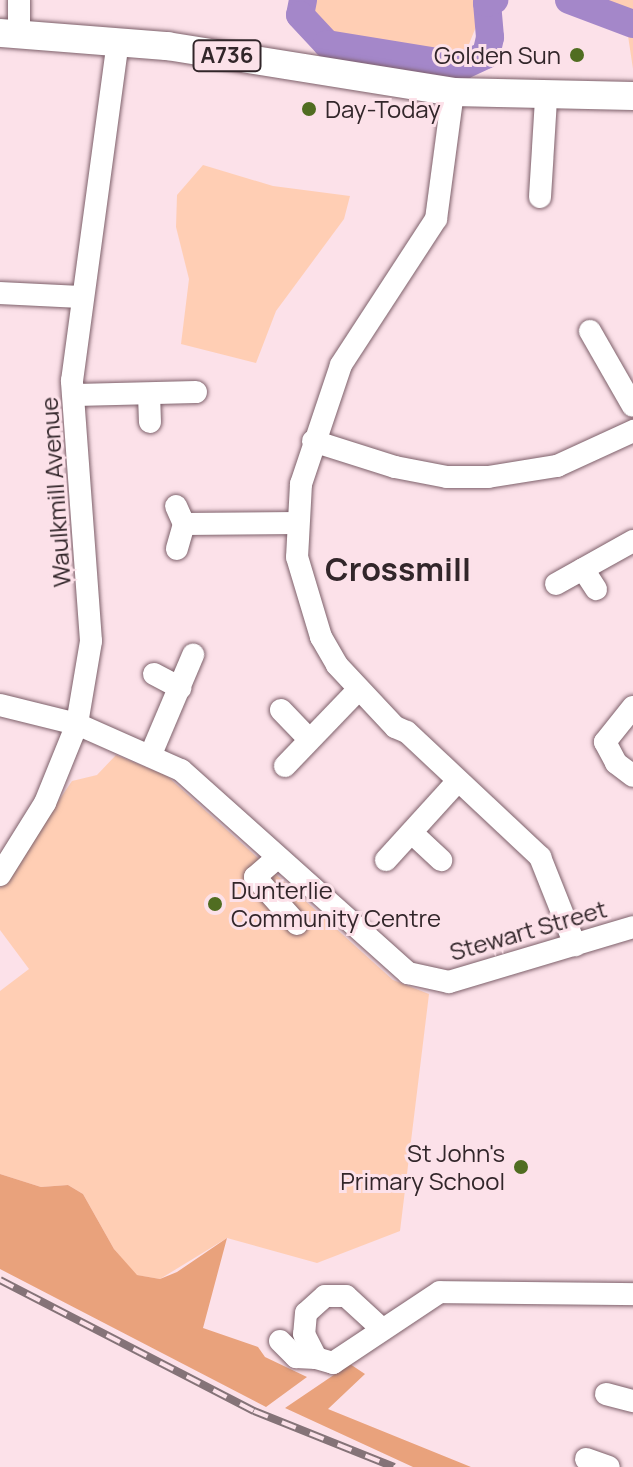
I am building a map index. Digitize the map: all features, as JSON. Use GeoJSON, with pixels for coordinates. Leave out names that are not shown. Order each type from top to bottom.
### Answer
{"type":"FeatureCollection","features":[{"type":"Feature","properties":{"kind":"main road","name":"A736"},"geometry":{"type":"LineString","coordinates":[[9,33],[118,40],[453,92],[546,98],[633,96]]}},
{"type":"Feature","properties":{"kind":"street"},"geometry":{"type":"LineString","coordinates":[[9,33],[19,0]]}},
{"type":"Feature","properties":{"kind":"street","name":"Waulkmill Avenue"},"geometry":{"type":"LineString","coordinates":[[0,875],[45,803],[77,724],[91,641],[72,411],[76,395],[72,381],[80,297],[118,40]]}},
{"type":"Feature","properties":{"kind":"street"},"geometry":{"type":"LineString","coordinates":[[453,92],[436,219],[341,365],[313,441],[298,523],[297,557],[313,616],[337,665],[358,690],[540,857],[575,945]]}},
{"type":"Feature","properties":{"kind":"street"},"geometry":{"type":"LineString","coordinates":[[540,197],[546,98]]}},
{"type":"Feature","properties":{"kind":"street"},"geometry":{"type":"LineString","coordinates":[[0,293],[80,297]]}},
{"type":"Feature","properties":{"kind":"street"},"geometry":{"type":"LineString","coordinates":[[590,331],[633,406]]}},
{"type":"Feature","properties":{"kind":"street"},"geometry":{"type":"LineString","coordinates":[[76,395],[196,392]]}},
{"type":"Feature","properties":{"kind":"street"},"geometry":{"type":"LineString","coordinates":[[149,394],[150,422]]}},
{"type":"Feature","properties":{"kind":"street"},"geometry":{"type":"LineString","coordinates":[[313,441],[434,475],[488,477],[557,466],[633,431]]}},
{"type":"Feature","properties":{"kind":"street"},"geometry":{"type":"LineString","coordinates":[[177,549],[180,515],[298,523]]}},
{"type":"Feature","properties":{"kind":"street"},"geometry":{"type":"LineString","coordinates":[[556,584],[633,541]]}},
{"type":"Feature","properties":{"kind":"street"},"geometry":{"type":"LineString","coordinates":[[583,569],[596,589]]}},
{"type":"Feature","properties":{"kind":"street"},"geometry":{"type":"LineString","coordinates":[[151,754],[193,655]]}},
{"type":"Feature","properties":{"kind":"street"},"geometry":{"type":"LineString","coordinates":[[154,674],[180,688]]}},
{"type":"Feature","properties":{"kind":"street"},"geometry":{"type":"LineString","coordinates":[[285,766],[358,690]]}},
{"type":"Feature","properties":{"kind":"street","name":"Stewart Street"},"geometry":{"type":"LineString","coordinates":[[0,705],[77,724],[151,754],[181,770],[408,973],[449,982],[633,927]]}},
{"type":"Feature","properties":{"kind":"street"},"geometry":{"type":"LineString","coordinates":[[633,707],[605,742],[616,763],[633,776]]}},
{"type":"Feature","properties":{"kind":"street"},"geometry":{"type":"LineString","coordinates":[[281,710],[309,739]]}},
{"type":"Feature","properties":{"kind":"street"},"geometry":{"type":"LineString","coordinates":[[386,860],[457,782]]}},
{"type":"Feature","properties":{"kind":"street"},"geometry":{"type":"LineString","coordinates":[[412,833],[441,860]]}},
{"type":"Feature","properties":{"kind":"street"},"geometry":{"type":"LineString","coordinates":[[277,858],[255,877],[297,924]]}},
{"type":"Feature","properties":{"kind":"street"},"geometry":{"type":"LineString","coordinates":[[280,1341],[296,1357],[333,1363],[440,1292],[633,1294]]}},
{"type":"Feature","properties":{"kind":"street"},"geometry":{"type":"LineString","coordinates":[[316,1358],[304,1334],[306,1313],[325,1296],[346,1296],[382,1329]]}},
{"type":"Feature","properties":{"kind":"street"},"geometry":{"type":"LineString","coordinates":[[606,1394],[633,1401]]}},
{"type":"Feature","properties":{"kind":"street"},"geometry":{"type":"LineString","coordinates":[[586,1459],[609,1467]]}},
{"type":"Feature","properties":{"kind":"shaded area"},"geometry":{"type":"Polygon","coordinates":[[[312,0],[492,0],[486,2],[467,49],[446,51],[327,31],[313,18],[312,0]]]}},
{"type":"Feature","properties":{"kind":"shaded area"},"geometry":{"type":"Polygon","coordinates":[[[587,0],[633,0],[633,69],[624,9],[587,0]]]}},
{"type":"Feature","properties":{"kind":"shaded area"},"geometry":{"type":"Polygon","coordinates":[[[203,165],[273,186],[350,196],[344,219],[276,311],[256,363],[181,344],[189,279],[176,227],[177,195],[203,165]]]}},
{"type":"Feature","properties":{"kind":"shaded area"},"geometry":{"type":"Polygon","coordinates":[[[116,755],[167,776],[393,980],[429,994],[400,1231],[317,1263],[227,1238],[160,1279],[136,1275],[114,1249],[83,1194],[68,1185],[41,1187],[0,1174],[0,991],[29,969],[0,930],[0,888],[72,781],[97,775],[116,755]]]}},
{"type":"Feature","properties":{"kind":"shaded area"},"geometry":{"type":"Polygon","coordinates":[[[0,1174],[41,1187],[68,1185],[83,1194],[114,1249],[137,1275],[160,1279],[177,1272],[227,1238],[203,1328],[258,1347],[265,1357],[307,1377],[266,1407],[0,1269],[0,1174]]]}},
{"type":"Feature","properties":{"kind":"shaded area"},"geometry":{"type":"Polygon","coordinates":[[[350,1364],[365,1374],[328,1409],[471,1467],[413,1467],[285,1408],[350,1364]]]}},
{"type":"Feature","properties":{"kind":"waterway"},"geometry":{"type":"LineString","coordinates":[[303,0],[300,15],[327,44],[462,66],[486,55],[490,37],[487,3],[494,0]]}},
{"type":"Feature","properties":{"kind":"waterway"},"geometry":{"type":"LineString","coordinates":[[569,0],[633,24]]}},
{"type":"Feature","properties":{"kind":"railway"},"geometry":{"type":"LineString","coordinates":[[0,1280],[254,1411],[394,1467]]}},
{"type":"Feature","properties":{"kind":"place","name":"Golden Sun"},"geometry":{"type":"Point","coordinates":[577,55]}},
{"type":"Feature","properties":{"kind":"place","name":"Day-Today"},"geometry":{"type":"Point","coordinates":[309,109]}},
{"type":"Feature","properties":{"kind":"place","name":"Dunterlie Community Centre"},"geometry":{"type":"Point","coordinates":[215,904]}},
{"type":"Feature","properties":{"kind":"place","name":"St John's Primary School"},"geometry":{"type":"Point","coordinates":[521,1167]}},
{"type":"Feature","properties":{"kind":"district","name":"Crossmill"},"geometry":{"type":"Point","coordinates":[398,569]}}]}
